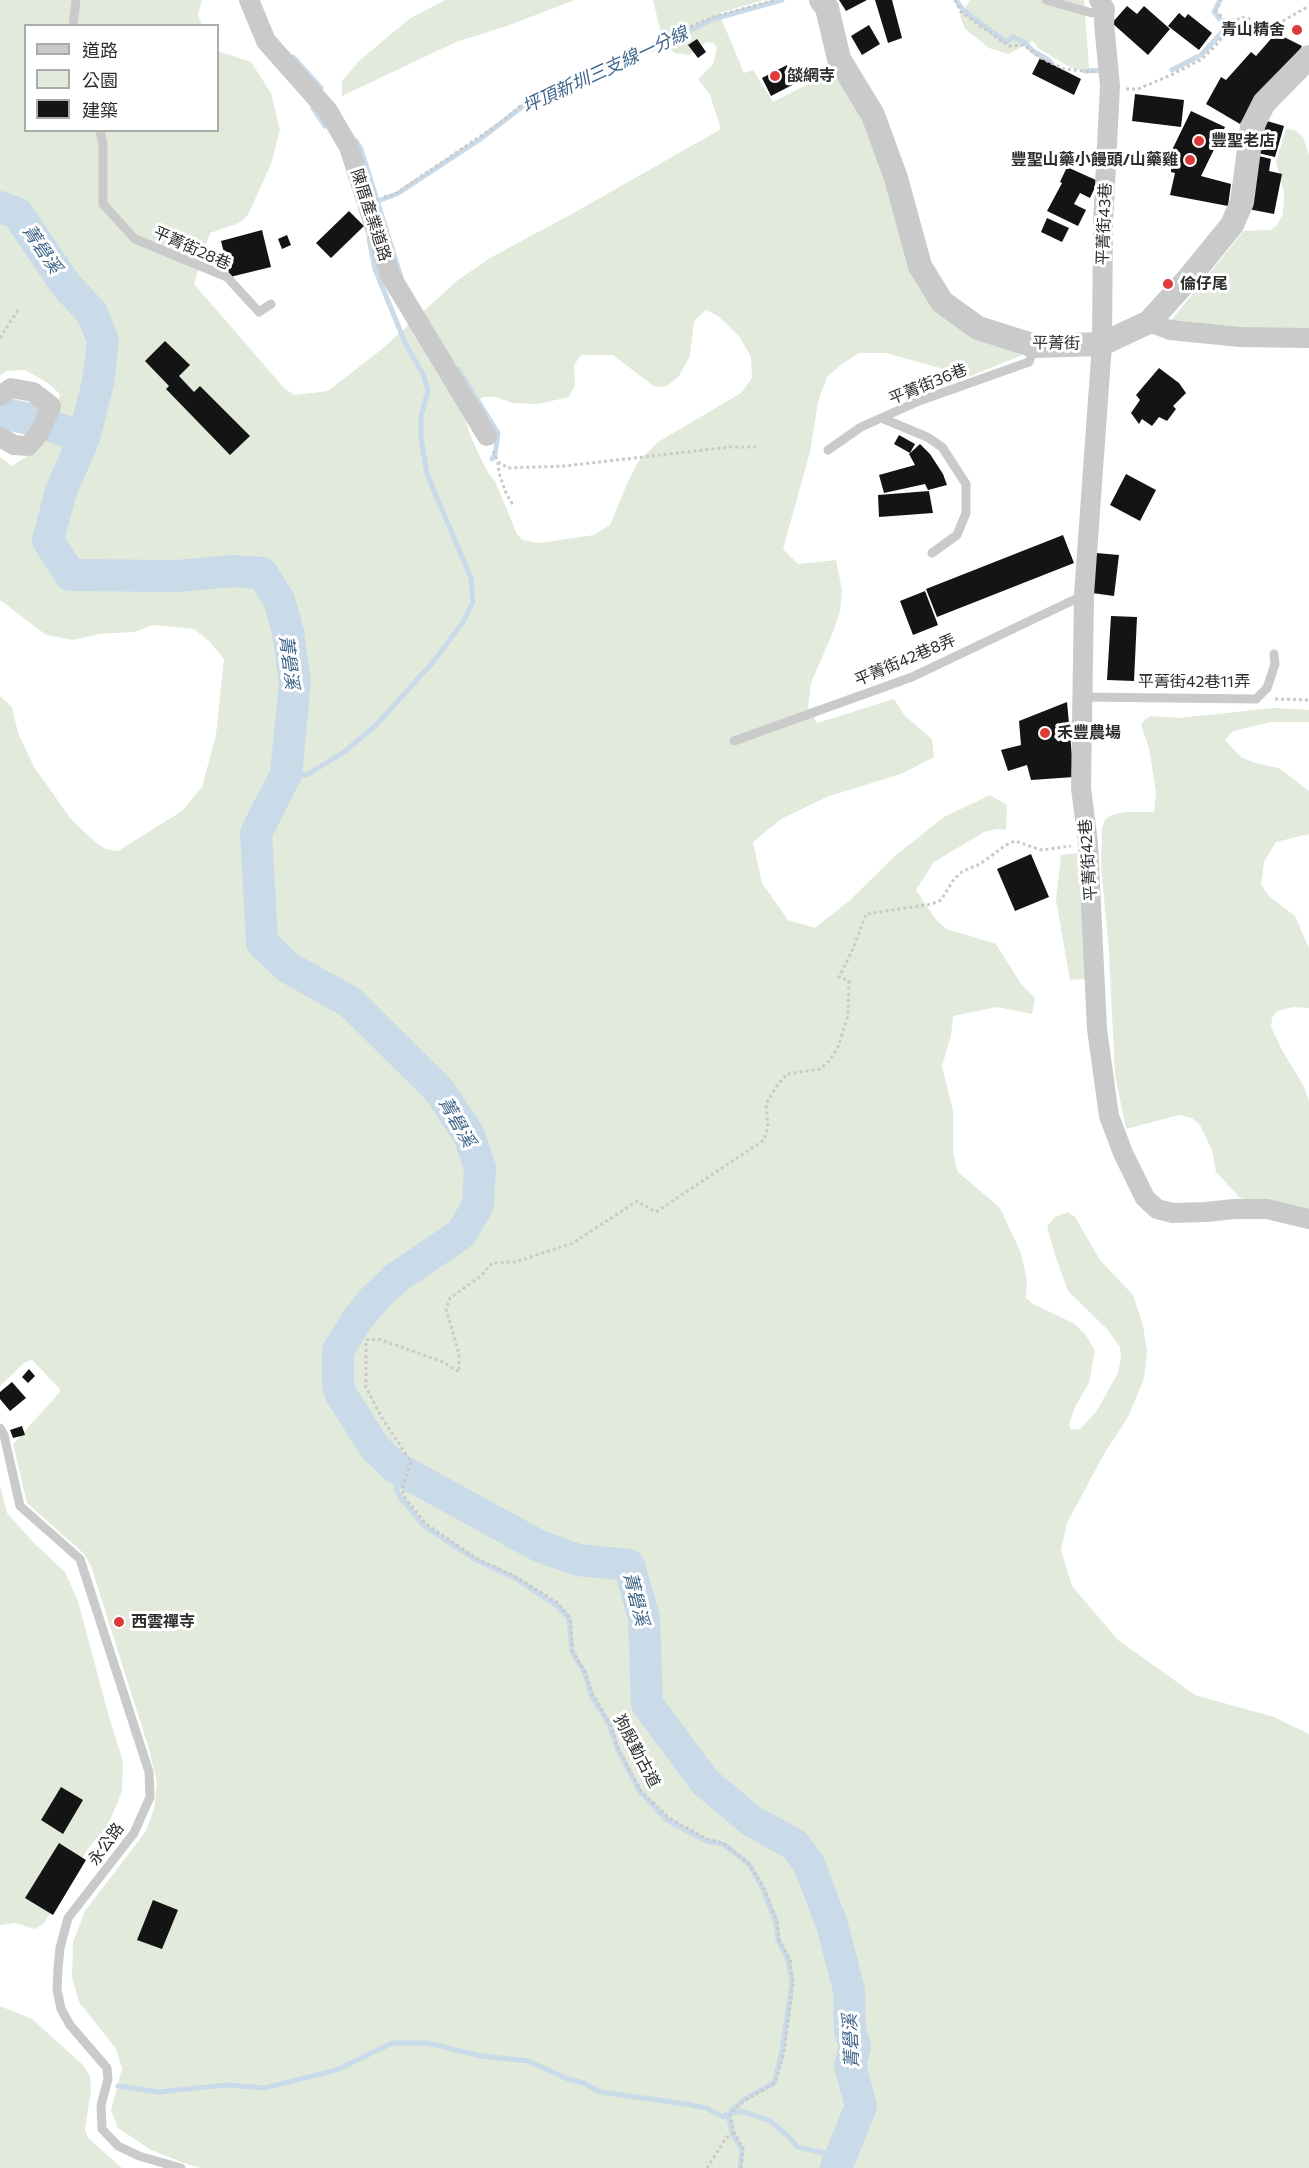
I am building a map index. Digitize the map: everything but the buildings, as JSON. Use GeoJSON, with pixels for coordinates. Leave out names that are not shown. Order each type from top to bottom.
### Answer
{"type":"FeatureCollection","features":[{"type":"Feature","properties":{"kind":"street","name":"陳厝產業道路"},"geometry":{"type":"LineString","coordinates":[[249,0],[266,41],[328,111],[349,147],[390,275],[487,436]]}},
{"type":"Feature","properties":{"kind":"street","name":"平菁街"},"geometry":{"type":"LineString","coordinates":[[821,0],[827,8],[838,59],[873,115],[896,178],[920,266],[942,302],[978,328],[1035,346],[1102,344],[1149,322],[1232,225],[1242,202],[1252,127],[1264,103],[1309,57]]}},
{"type":"Feature","properties":{"kind":"street","name":"平菁街43巷"},"geometry":{"type":"LineString","coordinates":[[1102,344],[1103,224],[1110,79],[1104,3]]}},
{"type":"Feature","properties":{"kind":"street"},"geometry":{"type":"LineString","coordinates":[[1149,322],[1170,330],[1240,337],[1309,338]]}},
{"type":"Feature","properties":{"kind":"street","name":"平菁街42巷"},"geometry":{"type":"LineString","coordinates":[[1102,344],[1084,596],[1081,788],[1088,843],[1097,1029],[1109,1116],[1123,1153],[1145,1198],[1157,1209],[1173,1213],[1267,1209],[1309,1220]]}},
{"type":"Feature","properties":{"kind":"street"},"geometry":{"type":"LineString","coordinates":[[0,396],[11,388],[33,392],[51,406],[44,425],[28,446],[14,445],[0,437]]}},
{"type":"Feature","properties":{"kind":"lane"},"geometry":{"type":"LineString","coordinates":[[73,24],[76,0]]}},
{"type":"Feature","properties":{"kind":"lane"},"geometry":{"type":"LineString","coordinates":[[1046,0],[1092,13],[1104,3]]}},
{"type":"Feature","properties":{"kind":"lane","name":"平菁街28巷"},"geometry":{"type":"LineString","coordinates":[[100,132],[103,145],[103,204],[135,239],[227,277],[258,312],[271,304]]}},
{"type":"Feature","properties":{"kind":"lane","name":"平菁街36巷"},"geometry":{"type":"LineString","coordinates":[[828,450],[861,427],[884,419],[920,401],[1029,362],[1035,346]]}},
{"type":"Feature","properties":{"kind":"lane"},"geometry":{"type":"LineString","coordinates":[[884,419],[927,437],[942,447],[966,484],[966,513],[957,535],[932,553]]}},
{"type":"Feature","properties":{"kind":"lane","name":"平菁街42巷8弄"},"geometry":{"type":"LineString","coordinates":[[734,741],[912,677],[1084,596]]}},
{"type":"Feature","properties":{"kind":"lane","name":"平菁街42巷11弄"},"geometry":{"type":"LineString","coordinates":[[1082,697],[1256,699],[1267,688],[1275,664],[1274,654]]}},
{"type":"Feature","properties":{"kind":"lane","name":"永公路"},"geometry":{"type":"LineString","coordinates":[[0,1428],[4,1435],[20,1506],[80,1559],[149,1772],[150,1797],[134,1833],[68,1918],[60,1948],[58,1969],[57,1989],[61,2009],[70,2025],[107,2068],[108,2079],[101,2105],[102,2129],[118,2146],[139,2156],[182,2168]]}},
{"type":"Feature","properties":{"kind":"path"},"geometry":{"type":"LineString","coordinates":[[368,201],[395,194],[500,123],[531,97],[557,89],[574,78],[604,69],[613,61],[644,50],[680,30],[713,17],[775,0]]}},
{"type":"Feature","properties":{"kind":"path"},"geometry":{"type":"LineString","coordinates":[[955,0],[961,12],[1009,46],[1024,45],[1039,57],[1064,69],[1110,79],[1124,89],[1138,89],[1202,59],[1239,18],[1281,22],[1309,6]]}},
{"type":"Feature","properties":{"kind":"path"},"geometry":{"type":"LineString","coordinates":[[1221,0],[1216,11],[1229,29]]}},
{"type":"Feature","properties":{"kind":"path"},"geometry":{"type":"LineString","coordinates":[[0,338],[18,310]]}},
{"type":"Feature","properties":{"kind":"path"},"geometry":{"type":"LineString","coordinates":[[513,505],[502,483],[498,462],[508,468],[565,466],[729,447],[759,447]]}},
{"type":"Feature","properties":{"kind":"path"},"geometry":{"type":"LineString","coordinates":[[1256,699],[1309,700]]}},
{"type":"Feature","properties":{"kind":"path","name":"狗殷勤古道"},"geometry":{"type":"LineString","coordinates":[[741,2168],[743,2148],[732,2132],[730,2114],[744,2101],[775,2083],[784,2053],[793,1983],[790,1959],[779,1940],[777,1921],[764,1888],[750,1864],[723,1843],[707,1839],[669,1818],[641,1791],[618,1748],[611,1725],[592,1695],[585,1672],[573,1652],[570,1618],[558,1603],[516,1577],[476,1558],[426,1524],[405,1498],[402,1488],[411,1462],[382,1418],[366,1387],[366,1340],[378,1339],[399,1346],[441,1361],[459,1372],[459,1354],[446,1309],[450,1298],[481,1276],[492,1263],[515,1262],[573,1243],[637,1201],[656,1212],[764,1140],[768,1127],[766,1104],[776,1087],[787,1074],[820,1069],[829,1061],[838,1047],[848,1016],[849,981],[839,977],[866,914],[932,904],[941,900],[954,879],[963,871],[980,864],[1015,841],[1041,850],[1088,843]]}},
{"type":"Feature","properties":{"kind":"path"},"geometry":{"type":"LineString","coordinates":[[707,2168],[732,2132]]}},
{"type":"Feature","properties":{"kind":"green space"},"geometry":{"type":"Polygon","coordinates":[[[0,0],[202,0],[198,15],[202,24],[24,24],[24,132],[219,132],[219,51],[251,62],[271,93],[280,130],[271,164],[248,215],[239,223],[210,233],[194,284],[285,389],[295,395],[328,391],[382,349],[458,280],[490,258],[721,129],[710,95],[698,79],[713,64],[717,48],[713,43],[707,42],[689,55],[674,53],[661,33],[653,0],[764,0],[719,13],[744,73],[753,70],[773,102],[806,85],[838,76],[873,138],[962,329],[1022,355],[961,380],[940,368],[886,353],[859,353],[827,377],[818,402],[810,452],[783,549],[798,564],[836,560],[842,590],[840,611],[811,683],[808,707],[817,723],[894,699],[905,716],[932,739],[934,757],[901,774],[829,796],[781,819],[753,842],[762,883],[788,920],[815,928],[850,900],[895,856],[944,817],[990,795],[1007,805],[1006,830],[997,829],[984,832],[934,862],[916,890],[937,921],[947,929],[996,944],[1021,984],[1035,998],[1032,1014],[997,1007],[953,1016],[951,1036],[942,1066],[953,1111],[953,1149],[957,1171],[1000,1208],[1021,1253],[1027,1281],[1026,1298],[1033,1304],[1073,1323],[1085,1334],[1095,1351],[1089,1383],[1076,1405],[1069,1424],[1071,1430],[1080,1429],[1096,1412],[1118,1373],[1121,1358],[1120,1347],[1107,1329],[1068,1291],[1047,1226],[1055,1217],[1068,1212],[1075,1217],[1100,1260],[1133,1295],[1143,1325],[1147,1352],[1144,1379],[1128,1417],[1104,1454],[1067,1523],[1061,1550],[1072,1586],[1118,1640],[1195,1695],[1274,1717],[1309,1734],[1309,2168],[200,2168],[151,2150],[118,2128],[111,2110],[122,2069],[116,2049],[79,2002],[72,1977],[73,1942],[85,1911],[146,1831],[154,1809],[157,1782],[148,1746],[91,1566],[84,1554],[27,1503],[13,1444],[60,1392],[60,1389],[32,1360],[24,1363],[0,1386],[0,696],[12,707],[18,733],[34,767],[71,819],[95,842],[106,849],[118,851],[182,811],[202,787],[216,735],[224,659],[209,641],[194,629],[152,625],[135,632],[100,634],[73,640],[46,635],[0,600],[0,457],[12,466],[36,450],[56,413],[60,394],[48,383],[25,370],[6,371],[0,376],[0,0]],[[706,310],[694,321],[690,356],[679,376],[667,386],[652,385],[613,355],[581,355],[574,365],[575,385],[569,397],[538,404],[512,403],[496,397],[483,397],[464,416],[471,437],[489,474],[495,481],[517,534],[523,540],[539,543],[594,535],[610,525],[638,462],[658,442],[741,393],[752,378],[751,357],[739,336],[718,316],[706,310]]]}},
{"type":"Feature","properties":{"kind":"green space"},"geometry":{"type":"Polygon","coordinates":[[[445,0],[575,0],[507,26],[456,42],[342,96],[342,81],[359,61],[409,19],[445,0]]]}},
{"type":"Feature","properties":{"kind":"green space"},"geometry":{"type":"Polygon","coordinates":[[[970,0],[1084,0],[1089,68],[1082,70],[1071,68],[1038,48],[1033,41],[1008,54],[989,48],[965,29],[960,16],[970,0]]]}},
{"type":"Feature","properties":{"kind":"green space"},"geometry":{"type":"Polygon","coordinates":[[[1286,129],[1295,130],[1303,137],[1309,155],[1309,345],[1168,324],[1244,231],[1271,230],[1277,225],[1283,214],[1284,193],[1276,162],[1286,129]]]}},
{"type":"Feature","properties":{"kind":"green space"},"geometry":{"type":"Polygon","coordinates":[[[1275,708],[1309,710],[1309,722],[1271,722],[1233,731],[1225,740],[1241,757],[1255,763],[1279,768],[1309,791],[1309,834],[1276,842],[1264,862],[1261,885],[1269,896],[1295,916],[1309,948],[1309,1008],[1292,1007],[1276,1012],[1272,1018],[1271,1027],[1303,1085],[1309,1101],[1309,1216],[1240,1198],[1216,1172],[1212,1150],[1200,1125],[1192,1118],[1179,1115],[1126,1129],[1115,1075],[1109,952],[1101,866],[1102,828],[1105,820],[1109,816],[1124,812],[1154,812],[1156,792],[1149,748],[1141,725],[1145,719],[1151,716],[1178,718],[1275,708]]]}},
{"type":"Feature","properties":{"kind":"green space"},"geometry":{"type":"Polygon","coordinates":[[[1079,853],[1087,979],[1070,980],[1056,900],[1061,855],[1079,853]]]}},
{"type":"Feature","properties":{"kind":"green space"},"geometry":{"type":"Polygon","coordinates":[[[0,1485],[7,1513],[65,1572],[78,1601],[123,1761],[122,1791],[107,1828],[89,1847],[44,1923],[35,1929],[15,1923],[0,1925],[0,1485]]]}},
{"type":"Feature","properties":{"kind":"green space"},"geometry":{"type":"Polygon","coordinates":[[[0,2006],[32,2019],[82,2064],[90,2076],[91,2090],[85,2129],[88,2138],[122,2168],[0,2168],[0,2006]]]}},
{"type":"Feature","properties":{"kind":"waterway","name":"坪頂新圳三支線一分線"},"geometry":{"type":"LineString","coordinates":[[378,201],[397,194],[479,140],[531,100],[557,92],[580,78],[602,72],[612,65],[652,49],[713,19],[782,0]]}},
{"type":"Feature","properties":{"kind":"waterway"},"geometry":{"type":"LineString","coordinates":[[956,0],[963,10],[1006,42],[1013,37],[1050,61]]}},
{"type":"Feature","properties":{"kind":"waterway"},"geometry":{"type":"LineString","coordinates":[[1220,0],[1214,12],[1220,19]]}},
{"type":"Feature","properties":{"kind":"waterway"},"geometry":{"type":"LineString","coordinates":[[1201,55],[1227,27]]}},
{"type":"Feature","properties":{"kind":"waterway"},"geometry":{"type":"LineString","coordinates":[[293,57],[321,88]]}},
{"type":"Feature","properties":{"kind":"waterway"},"geometry":{"type":"LineString","coordinates":[[1172,70],[1197,57]]}},
{"type":"Feature","properties":{"kind":"waterway"},"geometry":{"type":"LineString","coordinates":[[1085,71],[1103,70]]}},
{"type":"Feature","properties":{"kind":"waterway"},"geometry":{"type":"LineString","coordinates":[[313,108],[325,126]]}},
{"type":"Feature","properties":{"kind":"waterway"},"geometry":{"type":"LineString","coordinates":[[356,141],[361,149],[401,277]]}},
{"type":"Feature","properties":{"kind":"waterway","name":"菁礐溪"},"geometry":{"type":"LineString","coordinates":[[0,207],[17,213],[66,285],[92,313],[103,341],[98,382],[84,438],[61,491],[48,540],[70,575],[177,576],[233,571],[262,573],[279,600],[288,632],[295,682],[286,774],[256,833],[262,943],[289,968],[350,1002],[438,1089],[469,1135],[480,1168],[478,1205],[461,1234],[396,1278],[373,1300],[357,1320],[338,1351],[338,1386],[341,1394],[375,1448],[395,1467],[539,1546],[578,1560],[629,1565],[644,1618],[647,1704],[705,1782],[752,1821],[795,1845],[809,1864],[832,1925],[849,1990],[850,2031],[855,2046],[850,2066],[861,2106],[836,2168]]}},
{"type":"Feature","properties":{"kind":"waterway"},"geometry":{"type":"LineString","coordinates":[[286,774],[307,775],[344,752],[377,724],[434,661],[463,622],[473,602],[471,578],[427,474],[421,438],[421,417],[428,390],[423,374],[406,345],[375,269],[369,239]]}},
{"type":"Feature","properties":{"kind":"waterway"},"geometry":{"type":"LineString","coordinates":[[458,369],[498,433],[495,455],[492,459]]}},
{"type":"Feature","properties":{"kind":"waterway"},"geometry":{"type":"LineString","coordinates":[[0,413],[35,420],[84,438]]}},
{"type":"Feature","properties":{"kind":"waterway"},"geometry":{"type":"LineString","coordinates":[[375,1448],[390,1476]]}},
{"type":"Feature","properties":{"kind":"waterway"},"geometry":{"type":"LineString","coordinates":[[396,1488],[400,1497],[424,1526],[476,1560],[515,1578],[556,1605],[569,1618],[572,1652],[585,1673],[591,1695],[610,1726],[617,1748],[640,1792],[667,1820],[706,1841],[723,1844],[749,1864],[763,1889],[776,1922],[778,1940],[788,1959],[792,1983],[782,2051],[774,2083],[743,2100],[728,2114],[732,2133],[742,2149],[740,2168]]}},
{"type":"Feature","properties":{"kind":"waterway"},"geometry":{"type":"LineString","coordinates":[[118,2086],[159,2092],[227,2085],[265,2088],[337,2070],[392,2043],[427,2043],[481,2056],[528,2061],[570,2080],[584,2083],[600,2092],[706,2108],[723,2117],[728,2114]]}},
{"type":"Feature","properties":{"kind":"waterway"},"geometry":{"type":"LineString","coordinates":[[731,2114],[740,2111],[769,2120],[797,2147],[839,2156]]}},
{"type":"Feature","properties":{"kind":"place","name":"青山精舍"},"geometry":{"type":"Point","coordinates":[1297,30]}},
{"type":"Feature","properties":{"kind":"place","name":"燄網寺"},"geometry":{"type":"Point","coordinates":[775,76]}},
{"type":"Feature","properties":{"kind":"place","name":"豐聖老店"},"geometry":{"type":"Point","coordinates":[1199,141]}},
{"type":"Feature","properties":{"kind":"place","name":"豐聖山藥小饅頭/山藥雞"},"geometry":{"type":"Point","coordinates":[1190,160]}},
{"type":"Feature","properties":{"kind":"place","name":"倫仔尾"},"geometry":{"type":"Point","coordinates":[1168,284]}},
{"type":"Feature","properties":{"kind":"place","name":"禾豐農場"},"geometry":{"type":"Point","coordinates":[1045,733]}},
{"type":"Feature","properties":{"kind":"place","name":"西雲禪寺"},"geometry":{"type":"Point","coordinates":[119,1622]}}]}
